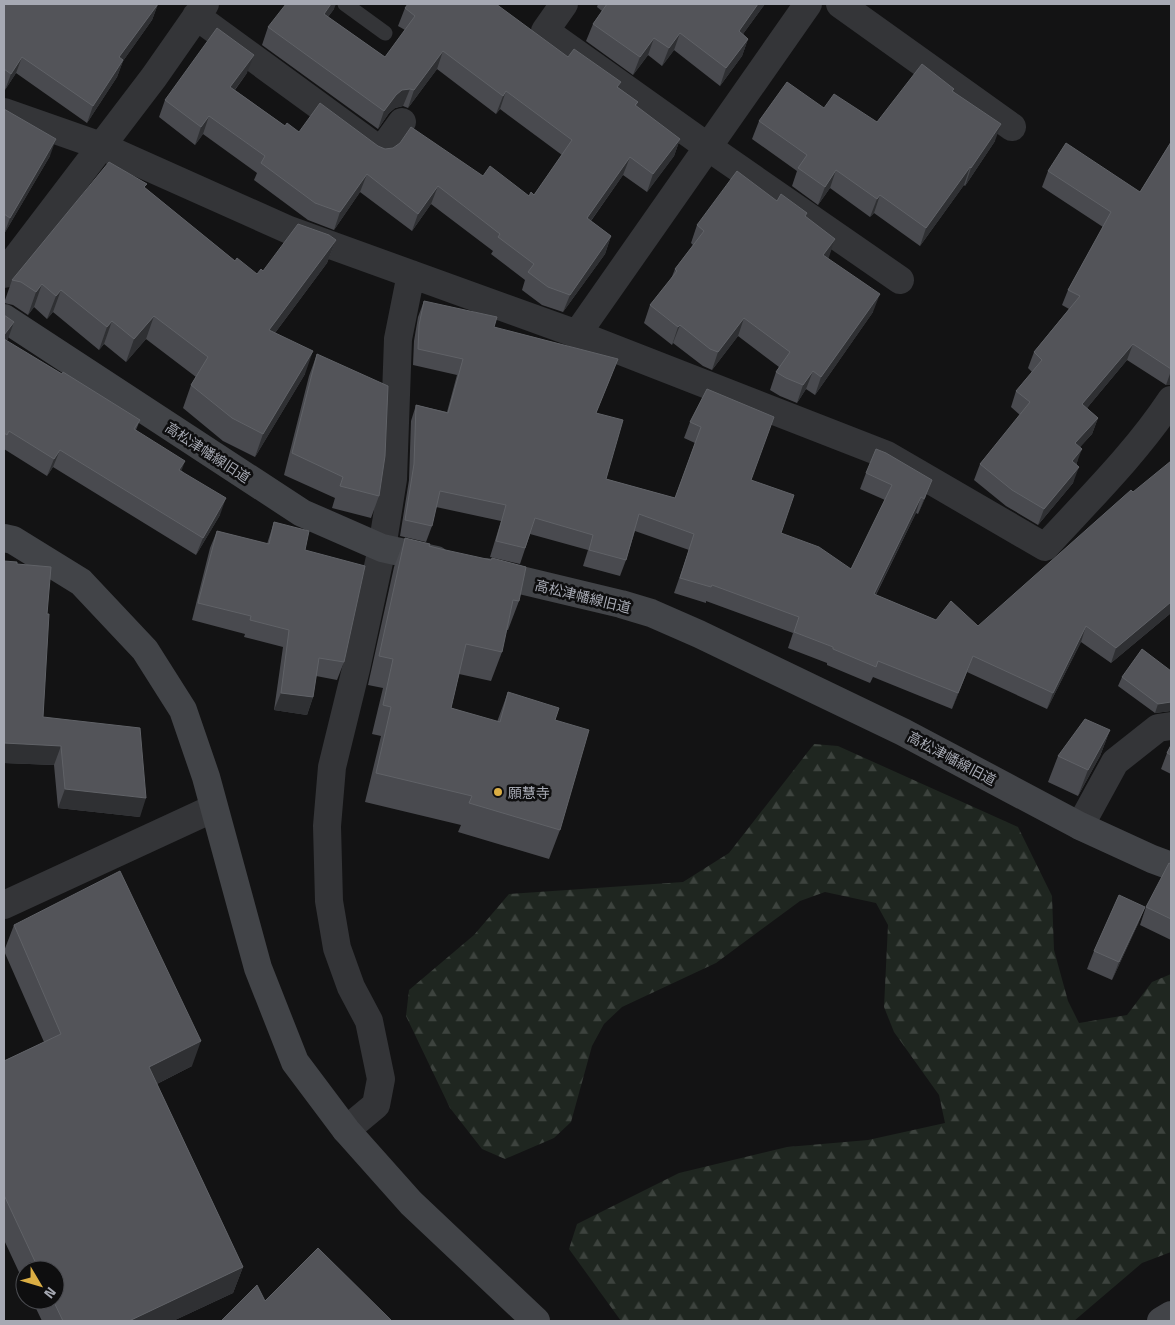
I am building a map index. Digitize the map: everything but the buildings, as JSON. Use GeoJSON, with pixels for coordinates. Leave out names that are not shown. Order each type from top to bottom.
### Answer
{"type":"FeatureCollection","features":[{"type":"Feature","properties":{"kind":"street"},"geometry":{"type":"LineString","coordinates":[[564,4],[545,31],[900,280]]}},
{"type":"Feature","properties":{"kind":"street"},"geometry":{"type":"LineString","coordinates":[[577,334],[808,4]]}},
{"type":"Feature","properties":{"kind":"street"},"geometry":{"type":"LineString","coordinates":[[840,4],[1012,127]]}},
{"type":"Feature","properties":{"kind":"street"},"geometry":{"type":"LineString","coordinates":[[4,274],[154,77],[201,10],[381,151],[402,122]]}},
{"type":"Feature","properties":{"kind":"street"},"geometry":{"type":"LineString","coordinates":[[4,112],[101,146],[289,230],[577,334],[887,455],[1045,547],[1167,415]]}},
{"type":"Feature","properties":{"kind":"street"},"geometry":{"type":"LineString","coordinates":[[346,1130],[376,1105],[381,1079],[369,1021],[350,987],[337,948],[328,901],[327,826],[332,767],[356,669],[382,548],[393,479],[398,339],[411,274]]}},
{"type":"Feature","properties":{"kind":"street","name":"高松津幡線旧道"},"geometry":{"type":"LineString","coordinates":[[4,318],[302,513],[382,548],[621,604],[651,613],[699,634],[903,732],[1080,826],[1171,866]]}},
{"type":"Feature","properties":{"kind":"street"},"geometry":{"type":"LineString","coordinates":[[4,538],[13,540],[81,582],[145,650],[183,710],[206,777],[258,968],[295,1062],[346,1130],[411,1203],[536,1321]]}},
{"type":"Feature","properties":{"kind":"street"},"geometry":{"type":"LineString","coordinates":[[1080,826],[1115,762],[1158,728],[1171,726]]}},
{"type":"Feature","properties":{"kind":"street"},"geometry":{"type":"LineString","coordinates":[[4,905],[214,808]]}},
{"type":"Feature","properties":{"kind":"street"},"geometry":{"type":"LineString","coordinates":[[1162,1321],[1171,1315]]}},
{"type":"Feature","properties":{"kind":"lane"},"geometry":{"type":"LineString","coordinates":[[345,4],[385,33]]}},
{"type":"Feature","properties":{"kind":"green space"},"geometry":{"type":"Polygon","coordinates":[[[814,744],[838,746],[1018,827],[1052,896],[1054,950],[1068,1001],[1079,1023],[1127,1015],[1152,982],[1171,974],[1171,1252],[1142,1263],[1074,1321],[621,1321],[569,1249],[577,1224],[679,1173],[787,1147],[868,1140],[945,1123],[939,1095],[894,1032],[884,1007],[888,925],[876,903],[825,892],[800,901],[716,963],[622,1007],[604,1024],[592,1046],[571,1122],[554,1138],[505,1159],[482,1149],[450,1108],[406,1016],[409,990],[474,935],[509,894],[683,882],[729,853],[814,744]]]}},
{"type":"Feature","properties":{"kind":"place","name":"願慧寺"},"geometry":{"type":"Point","coordinates":[498,792]}}]}
